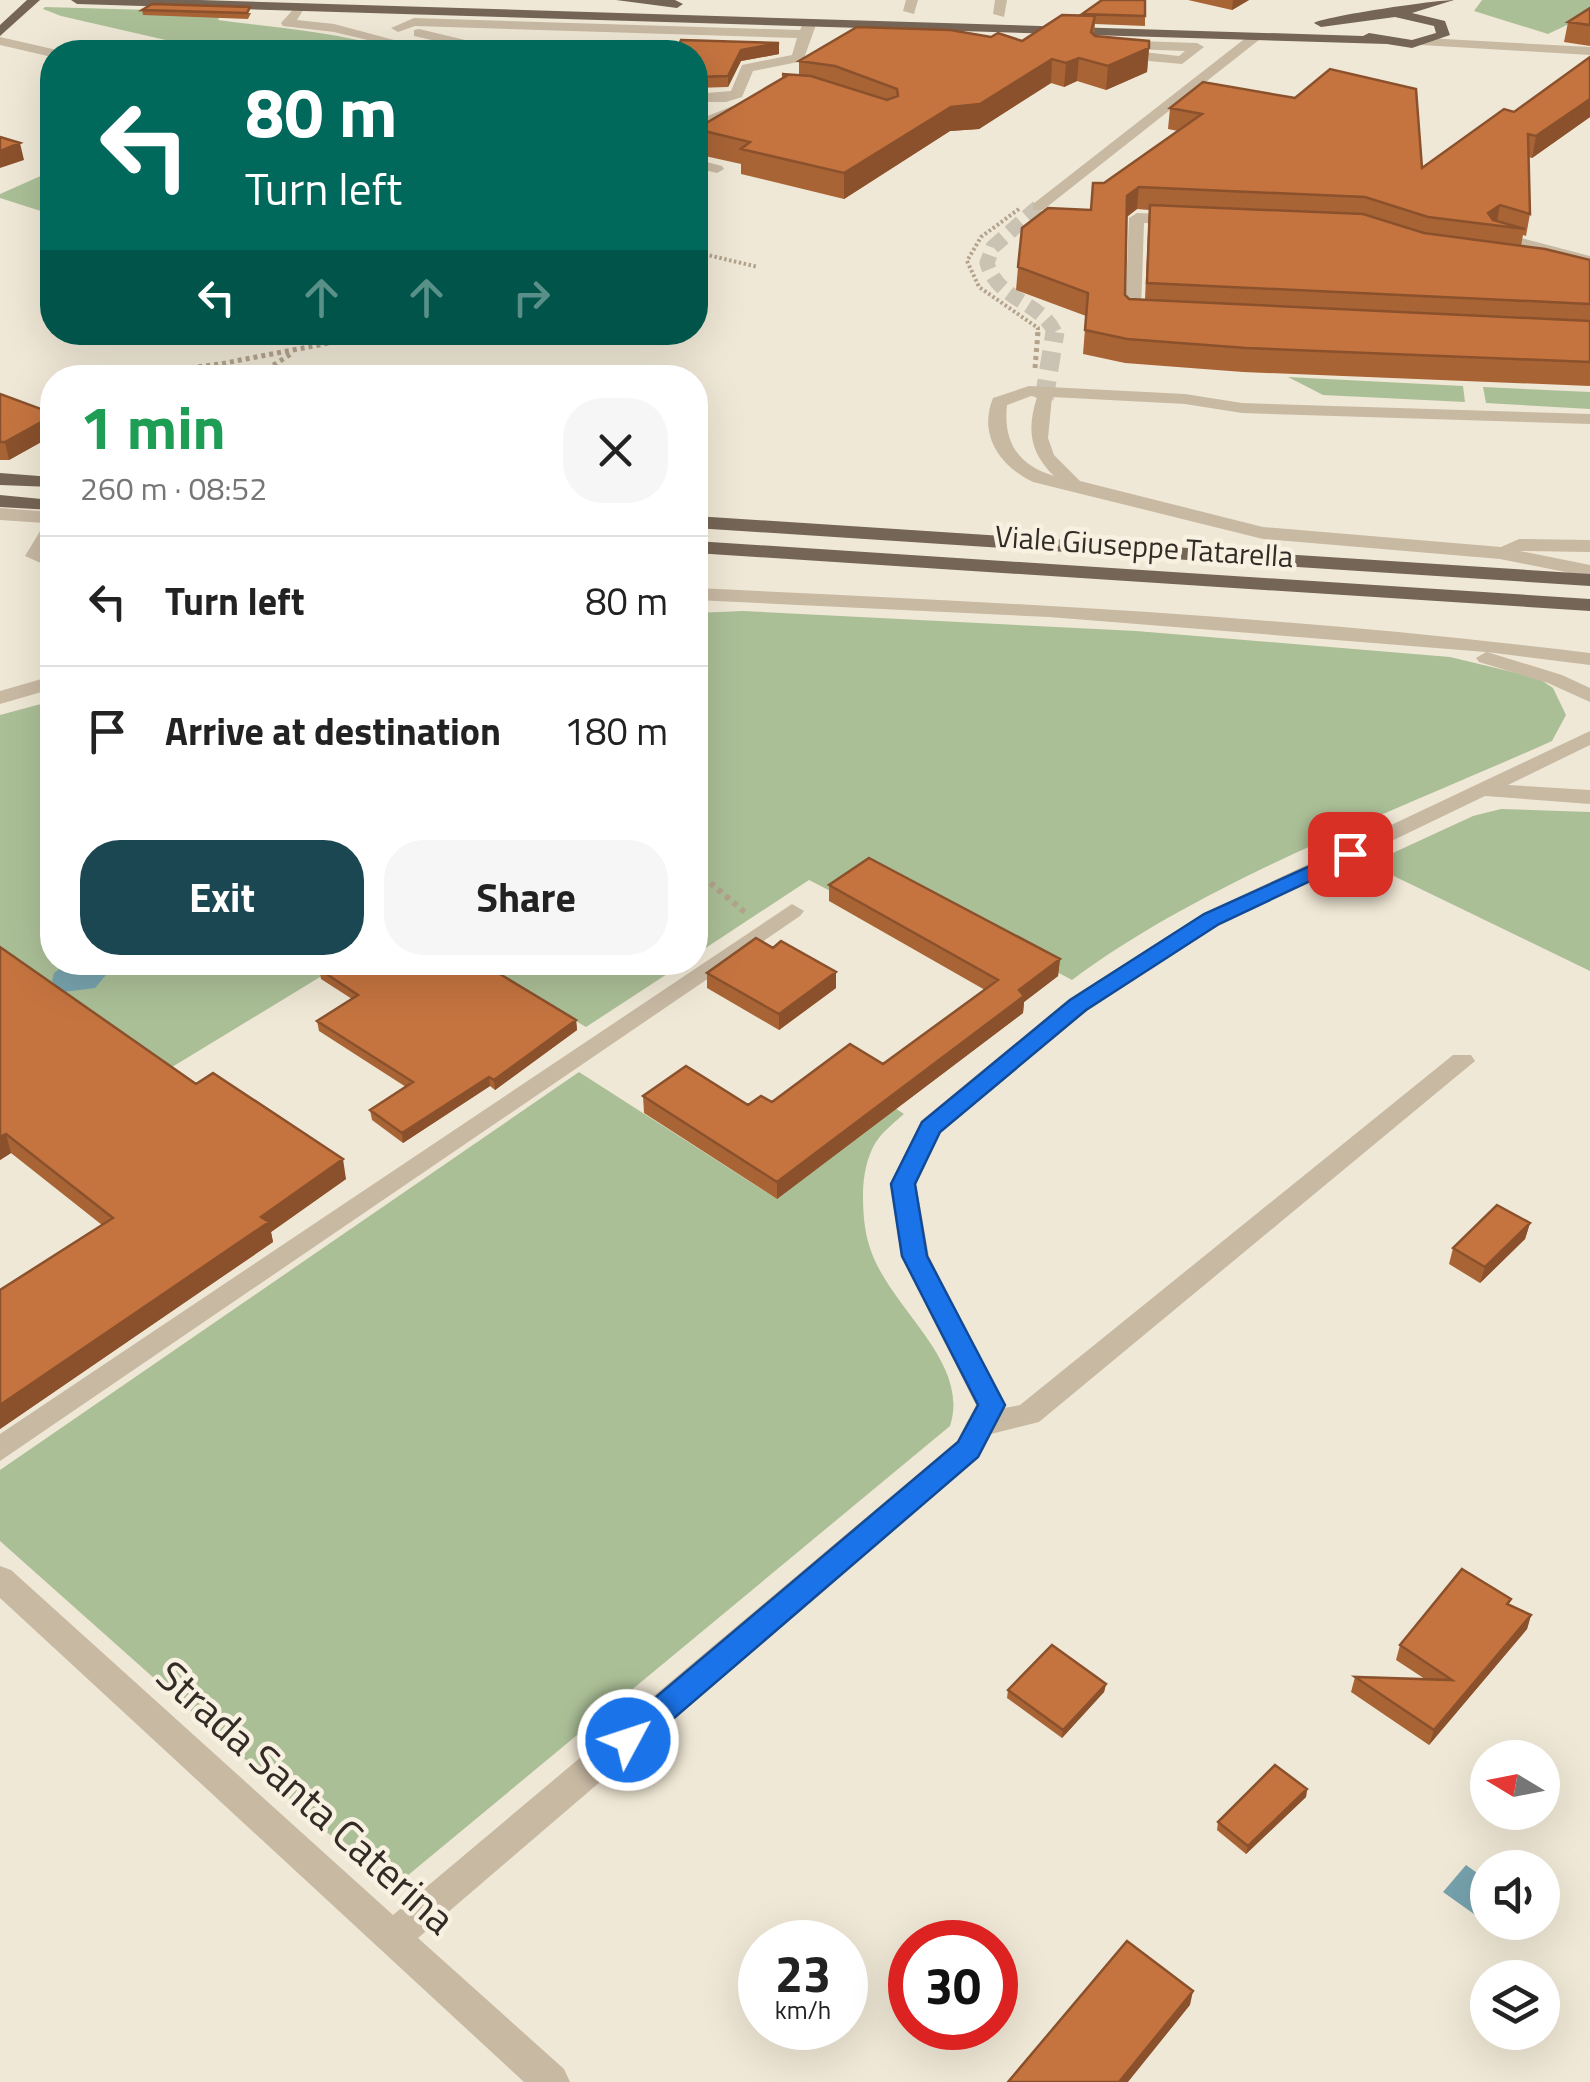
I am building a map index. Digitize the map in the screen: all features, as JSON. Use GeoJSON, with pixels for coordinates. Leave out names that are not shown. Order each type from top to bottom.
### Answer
{"type":"FeatureCollection","features":[{"type":"Feature","properties":{"kind":"main road"},"geometry":{"type":"LineString","coordinates":[[0,11],[12,0]]}},
{"type":"Feature","properties":{"kind":"main road"},"geometry":{"type":"LineString","coordinates":[[0,32],[34,0]]}},
{"type":"Feature","properties":{"kind":"main road"},"geometry":{"type":"LineString","coordinates":[[76,0],[1197,41],[1257,36],[1426,42],[1436,40],[1442,27],[1465,4]]}},
{"type":"Feature","properties":{"kind":"main road"},"geometry":{"type":"LineString","coordinates":[[280,0],[808,28]]}},
{"type":"Feature","properties":{"kind":"main road"},"geometry":{"type":"LineString","coordinates":[[465,0],[1000,7],[1282,24],[1359,20],[1447,1]]}},
{"type":"Feature","properties":{"kind":"main road"},"geometry":{"type":"LineString","coordinates":[[622,0],[684,4]]}},
{"type":"Feature","properties":{"kind":"main road"},"geometry":{"type":"LineString","coordinates":[[1391,14],[1442,27]]}},
{"type":"Feature","properties":{"kind":"main road"},"geometry":{"type":"LineString","coordinates":[[1359,20],[1356,28],[1361,33],[1383,41]]}},
{"type":"Feature","properties":{"kind":"main road"},"geometry":{"type":"LineString","coordinates":[[0,479],[40,481]]}},
{"type":"Feature","properties":{"kind":"main road"},"geometry":{"type":"LineString","coordinates":[[0,502],[40,504]]}},
{"type":"Feature","properties":{"kind":"main road","name":"Viale Giuseppe Tatarella"},"geometry":{"type":"LineString","coordinates":[[708,523],[1590,580]]}},
{"type":"Feature","properties":{"kind":"main road","name":"Viale Giuseppe Tatarella"},"geometry":{"type":"LineString","coordinates":[[708,547],[1590,606]]}},
{"type":"Feature","properties":{"kind":"street"},"geometry":{"type":"LineString","coordinates":[[299,7],[288,23],[334,28],[383,40]]}},
{"type":"Feature","properties":{"kind":"street"},"geometry":{"type":"LineString","coordinates":[[339,8],[352,16],[448,40]]}},
{"type":"Feature","properties":{"kind":"street"},"geometry":{"type":"LineString","coordinates":[[398,28],[414,22],[808,28],[798,58],[752,66],[744,71],[736,94],[708,98]]}},
{"type":"Feature","properties":{"kind":"street"},"geometry":{"type":"LineString","coordinates":[[481,40],[490,24]]}},
{"type":"Feature","properties":{"kind":"street"},"geometry":{"type":"LineString","coordinates":[[1442,27],[1540,47]]}},
{"type":"Feature","properties":{"kind":"street"},"geometry":{"type":"LineString","coordinates":[[1033,204],[1257,36]]}},
{"type":"Feature","properties":{"kind":"street"},"geometry":{"type":"LineString","coordinates":[[0,41],[40,50]]}},
{"type":"Feature","properties":{"kind":"street"},"geometry":{"type":"LineString","coordinates":[[1197,41],[1182,60],[1098,52],[1100,45],[1106,44],[1197,41]]}},
{"type":"Feature","properties":{"kind":"street"},"geometry":{"type":"LineString","coordinates":[[1121,49],[1176,52],[1197,41]]}},
{"type":"Feature","properties":{"kind":"street"},"geometry":{"type":"LineString","coordinates":[[1426,42],[1590,52]]}},
{"type":"Feature","properties":{"kind":"street"},"geometry":{"type":"LineString","coordinates":[[708,115],[729,115],[764,94]]}},
{"type":"Feature","properties":{"kind":"street"},"geometry":{"type":"LineString","coordinates":[[708,166],[717,168]]}},
{"type":"Feature","properties":{"kind":"street"},"geometry":{"type":"LineString","coordinates":[[1173,316],[1133,314],[1138,218],[1193,220]]}},
{"type":"Feature","properties":{"kind":"street"},"geometry":{"type":"LineString","coordinates":[[1495,236],[1590,262]]}},
{"type":"Feature","properties":{"kind":"street"},"geometry":{"type":"LineString","coordinates":[[1515,261],[1590,275]]}},
{"type":"Feature","properties":{"kind":"street"},"geometry":{"type":"LineString","coordinates":[[1590,418],[1242,408],[1184,399],[1029,392],[999,402],[995,419],[998,439],[1014,464],[1022,472],[1046,482],[1074,485],[1263,532],[1500,553],[1590,571]]}},
{"type":"Feature","properties":{"kind":"street"},"geometry":{"type":"LineString","coordinates":[[1044,399],[1039,438],[1045,457],[1074,485]]}},
{"type":"Feature","properties":{"kind":"street"},"geometry":{"type":"LineString","coordinates":[[0,514],[40,517]]}},
{"type":"Feature","properties":{"kind":"street"},"geometry":{"type":"LineString","coordinates":[[1500,553],[1519,545],[1590,546]]}},
{"type":"Feature","properties":{"kind":"street"},"geometry":{"type":"LineString","coordinates":[[708,595],[1049,611],[1500,646],[1590,659]]}},
{"type":"Feature","properties":{"kind":"street"},"geometry":{"type":"LineString","coordinates":[[1402,640],[1527,669],[1590,696]]}},
{"type":"Feature","properties":{"kind":"street"},"geometry":{"type":"LineString","coordinates":[[0,698],[40,686]]}},
{"type":"Feature","properties":{"kind":"street"},"geometry":{"type":"LineString","coordinates":[[393,1938],[968,1449],[992,1405],[914,1256],[903,1184],[930,1128],[1078,1005],[1211,919],[1488,790],[1588,731]]}},
{"type":"Feature","properties":{"kind":"street"},"geometry":{"type":"LineString","coordinates":[[1488,790],[1590,797]]}},
{"type":"Feature","properties":{"kind":"street"},"geometry":{"type":"LineString","coordinates":[[708,968],[792,910]]}},
{"type":"Feature","properties":{"kind":"street"},"geometry":{"type":"LineString","coordinates":[[0,1449],[697,975]]}},
{"type":"Feature","properties":{"kind":"street"},"geometry":{"type":"LineString","coordinates":[[981,1425],[1029,1414],[1462,1061]]}},
{"type":"Feature","properties":{"kind":"street","name":"Strada Santa Caterina"},"geometry":{"type":"LineString","coordinates":[[0,1580],[550,2082]]}},
{"type":"Feature","properties":{"kind":"path"},"geometry":{"type":"LineString","coordinates":[[1033,204],[981,237],[967,260],[978,287],[1038,328],[1035,368],[1040,377]]}},
{"type":"Feature","properties":{"kind":"path"},"geometry":{"type":"LineString","coordinates":[[708,255],[758,267]]}},
{"type":"Feature","properties":{"kind":"path"},"geometry":{"type":"LineString","coordinates":[[212,365],[326,345]]}},
{"type":"Feature","properties":{"kind":"path"},"geometry":{"type":"LineString","coordinates":[[276,365],[302,350]]}},
{"type":"Feature","properties":{"kind":"path"},"geometry":{"type":"LineString","coordinates":[[708,880],[768,927]]}},
{"type":"Feature","properties":{"kind":"green space"},"geometry":{"type":"Polygon","coordinates":[[[1482,0],[1590,0],[1590,14],[1548,34],[1474,11],[1482,0]]]}},
{"type":"Feature","properties":{"kind":"green space"},"geometry":{"type":"Polygon","coordinates":[[[43,9],[223,12],[218,20],[356,40],[166,40],[43,9]]]}},
{"type":"Feature","properties":{"kind":"green space"},"geometry":{"type":"Polygon","coordinates":[[[40,176],[40,211],[0,198],[0,194],[40,176]]]}},
{"type":"Feature","properties":{"kind":"green space"},"geometry":{"type":"Polygon","coordinates":[[[1288,377],[1463,386],[1465,402],[1323,395],[1288,377]]]}},
{"type":"Feature","properties":{"kind":"green space"},"geometry":{"type":"Polygon","coordinates":[[[1483,387],[1590,392],[1590,409],[1486,403],[1483,387]]]}},
{"type":"Feature","properties":{"kind":"green space"},"geometry":{"type":"Polygon","coordinates":[[[708,612],[1136,631],[1450,657],[1538,678],[1553,688],[1566,715],[1552,741],[1243,878],[1125,944],[1072,980],[867,871],[836,894],[809,880],[708,946],[708,612]]]}},
{"type":"Feature","properties":{"kind":"green space"},"geometry":{"type":"Polygon","coordinates":[[[40,704],[40,975],[323,975],[159,1075],[0,959],[0,715],[40,704]]]}},
{"type":"Feature","properties":{"kind":"green space"},"geometry":{"type":"Polygon","coordinates":[[[1501,809],[1590,812],[1590,971],[1369,864],[1473,816],[1501,809]]]}},
{"type":"Feature","properties":{"kind":"green space"},"geometry":{"type":"Polygon","coordinates":[[[497,975],[666,975],[586,1027],[497,975]]]}},
{"type":"Feature","properties":{"kind":"green space"},"geometry":{"type":"Polygon","coordinates":[[[579,1072],[777,1199],[895,1108],[904,1114],[879,1138],[868,1160],[863,1187],[865,1228],[880,1270],[939,1357],[949,1379],[953,1402],[950,1426],[407,1876],[383,1882],[0,1541],[0,1470],[579,1072]]]}},
{"type":"Feature","properties":{"kind":"water"},"geometry":{"type":"Polygon","coordinates":[[[54,975],[106,975],[95,988],[63,992],[52,981],[54,975]]]}},
{"type":"Feature","properties":{"kind":"water"},"geometry":{"type":"Polygon","coordinates":[[[1466,1865],[1470,1868],[1470,1911],[1443,1892],[1466,1865]]]}},
{"type":"Feature","properties":{"kind":"building"},"geometry":{"type":"Polygon","coordinates":[[[1102,0],[1145,0],[1145,16],[1082,14],[1102,0]]]}},
{"type":"Feature","properties":{"kind":"building"},"geometry":{"type":"Polygon","coordinates":[[[152,4],[250,7],[247,13],[142,10],[152,4]]]}},
{"type":"Feature","properties":{"kind":"building"},"geometry":{"type":"Polygon","coordinates":[[[1590,8],[1590,25],[1568,22],[1590,8]]]}},
{"type":"Feature","properties":{"kind":"building"},"geometry":{"type":"Polygon","coordinates":[[[1062,15],[1095,16],[1091,32],[1095,36],[1149,41],[1149,48],[1108,66],[1079,58],[1066,63],[1052,59],[980,104],[951,107],[844,173],[741,149],[750,142],[708,132],[708,122],[788,75],[782,74],[811,76],[887,100],[898,96],[897,89],[835,66],[799,61],[857,27],[950,30],[991,37],[998,33],[1022,41],[1062,15]]]}},
{"type":"Feature","properties":{"kind":"building"},"geometry":{"type":"Polygon","coordinates":[[[708,41],[779,43],[741,50],[728,76],[708,77],[708,41]]]}},
{"type":"Feature","properties":{"kind":"building"},"geometry":{"type":"Polygon","coordinates":[[[1590,57],[1590,99],[1536,136],[1528,134],[1530,214],[1500,205],[1488,213],[1493,220],[1525,229],[1428,217],[1365,197],[1139,187],[1127,196],[1125,295],[1129,299],[1590,321],[1590,362],[1246,348],[1127,339],[1085,330],[1088,293],[1018,267],[1022,228],[1048,208],[1091,210],[1093,183],[1104,183],[1202,114],[1170,108],[1203,82],[1295,98],[1330,69],[1416,89],[1422,168],[1504,109],[1514,112],[1590,57]]]}},
{"type":"Feature","properties":{"kind":"building"},"geometry":{"type":"Polygon","coordinates":[[[0,137],[20,143],[0,151],[0,137]]]}},
{"type":"Feature","properties":{"kind":"building"},"geometry":{"type":"Polygon","coordinates":[[[1150,205],[1363,214],[1424,233],[1545,249],[1590,260],[1590,304],[1147,283],[1150,205]]]}},
{"type":"Feature","properties":{"kind":"building"},"geometry":{"type":"Polygon","coordinates":[[[0,394],[40,409],[40,423],[0,442],[0,394]]]}},
{"type":"Feature","properties":{"kind":"building"},"geometry":{"type":"Polygon","coordinates":[[[869,858],[1060,959],[1019,990],[1024,996],[777,1182],[643,1096],[686,1066],[748,1105],[761,1096],[772,1102],[850,1044],[883,1064],[998,980],[829,885],[869,858]]]}},
{"type":"Feature","properties":{"kind":"building"},"geometry":{"type":"Polygon","coordinates":[[[756,938],[773,948],[781,941],[836,972],[779,1014],[708,972],[756,938]]]}},
{"type":"Feature","properties":{"kind":"building"},"geometry":{"type":"Polygon","coordinates":[[[0,947],[196,1084],[213,1073],[343,1159],[261,1217],[269,1222],[0,1405],[0,1290],[113,1218],[6,1134],[0,1137],[0,947]]]}},
{"type":"Feature","properties":{"kind":"building"},"geometry":{"type":"Polygon","coordinates":[[[328,975],[502,975],[576,1020],[494,1080],[489,1077],[402,1133],[370,1110],[413,1082],[317,1021],[358,995],[328,975]]]}},
{"type":"Feature","properties":{"kind":"building"},"geometry":{"type":"Polygon","coordinates":[[[1497,1205],[1530,1223],[1485,1267],[1453,1248],[1497,1205]]]}},
{"type":"Feature","properties":{"kind":"building"},"geometry":{"type":"Polygon","coordinates":[[[1462,1569],[1511,1599],[1507,1604],[1531,1615],[1434,1730],[1355,1677],[1452,1680],[1400,1645],[1462,1569]]]}},
{"type":"Feature","properties":{"kind":"building"},"geometry":{"type":"Polygon","coordinates":[[[1052,1645],[1106,1684],[1063,1730],[1008,1690],[1052,1645]]]}},
{"type":"Feature","properties":{"kind":"building"},"geometry":{"type":"Polygon","coordinates":[[[1275,1765],[1307,1789],[1248,1846],[1218,1822],[1275,1765]]]}},
{"type":"Feature","properties":{"kind":"building"},"geometry":{"type":"Polygon","coordinates":[[[1127,1941],[1193,1991],[1119,2082],[1008,2082],[1127,1941]]]}},
{"type":"Feature","properties":{"kind":"tunnel"},"geometry":{"type":"LineString","coordinates":[[1038,207],[993,247],[987,263],[1001,286],[1041,315],[1055,333]]}},
{"type":"Feature","properties":{"kind":"tunnel"},"geometry":{"type":"LineString","coordinates":[[1044,399],[1055,333]]}},
{"type":"Feature","properties":{"kind":"route"},"geometry":{"type":"LineString","coordinates":[[628,1740],[968,1449],[992,1405],[914,1256],[903,1184],[930,1128],[1078,1005],[1211,919],[1350,854]]}}]}
